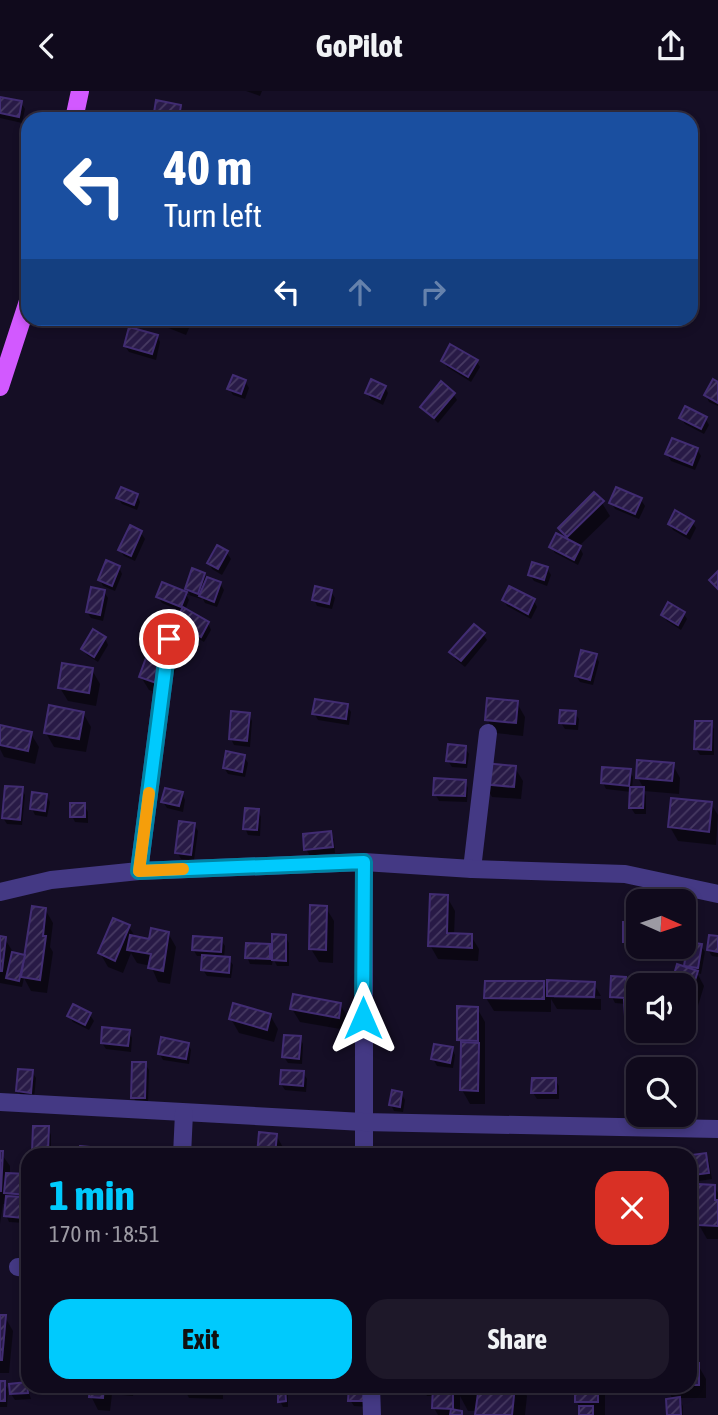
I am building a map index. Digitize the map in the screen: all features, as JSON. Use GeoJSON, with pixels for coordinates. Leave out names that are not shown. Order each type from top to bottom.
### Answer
{"type":"FeatureCollection","features":[{"type":"Feature","properties":{"kind":"main road"},"geometry":{"type":"LineString","coordinates":[[76,112],[80,91]]}},
{"type":"Feature","properties":{"kind":"main road"},"geometry":{"type":"LineString","coordinates":[[0,387],[21,322]]}},
{"type":"Feature","properties":{"kind":"street"},"geometry":{"type":"LineString","coordinates":[[139,871],[169,639]]}},
{"type":"Feature","properties":{"kind":"street"},"geometry":{"type":"LineString","coordinates":[[472,869],[488,733]]}},
{"type":"Feature","properties":{"kind":"street"},"geometry":{"type":"LineString","coordinates":[[364,862],[364,1148]]}},
{"type":"Feature","properties":{"kind":"street"},"geometry":{"type":"LineString","coordinates":[[0,892],[51,880],[139,871],[364,862],[625,874],[718,894]]}},
{"type":"Feature","properties":{"kind":"street"},"geometry":{"type":"LineString","coordinates":[[0,1102],[363,1122],[718,1129]]}},
{"type":"Feature","properties":{"kind":"street"},"geometry":{"type":"LineString","coordinates":[[182,1148],[184,1113]]}},
{"type":"Feature","properties":{"kind":"street"},"geometry":{"type":"LineString","coordinates":[[371,1393],[372,1415]]}},
{"type":"Feature","properties":{"kind":"building"},"geometry":{"type":"Polygon","coordinates":[[[0,97],[22,101],[19,117],[0,113],[0,97]]]}},
{"type":"Feature","properties":{"kind":"building"},"geometry":{"type":"Polygon","coordinates":[[[156,100],[181,105],[180,112],[154,112],[156,100]]]}},
{"type":"Feature","properties":{"kind":"building"},"geometry":{"type":"Polygon","coordinates":[[[129,327],[158,335],[152,354],[124,346],[129,327]]]}},
{"type":"Feature","properties":{"kind":"building"},"geometry":{"type":"Polygon","coordinates":[[[450,344],[478,360],[468,377],[441,361],[450,344]]]}},
{"type":"Feature","properties":{"kind":"building"},"geometry":{"type":"Polygon","coordinates":[[[233,375],[246,380],[241,394],[227,389],[233,375]]]}},
{"type":"Feature","properties":{"kind":"building"},"geometry":{"type":"Polygon","coordinates":[[[371,379],[386,386],[380,399],[365,393],[371,379]]]}},
{"type":"Feature","properties":{"kind":"building"},"geometry":{"type":"Polygon","coordinates":[[[713,379],[718,382],[718,403],[704,395],[713,379]]]}},
{"type":"Feature","properties":{"kind":"building"},"geometry":{"type":"Polygon","coordinates":[[[441,381],[455,393],[434,418],[420,407],[441,381]]]}},
{"type":"Feature","properties":{"kind":"building"},"geometry":{"type":"Polygon","coordinates":[[[685,406],[707,417],[701,429],[679,418],[685,406]]]}},
{"type":"Feature","properties":{"kind":"building"},"geometry":{"type":"Polygon","coordinates":[[[672,438],[698,448],[692,465],[665,454],[672,438]]]}},
{"type":"Feature","properties":{"kind":"building"},"geometry":{"type":"Polygon","coordinates":[[[121,487],[138,494],[134,505],[116,498],[121,487]]]}},
{"type":"Feature","properties":{"kind":"building"},"geometry":{"type":"Polygon","coordinates":[[[616,487],[642,498],[635,514],[609,503],[616,487]]]}},
{"type":"Feature","properties":{"kind":"building"},"geometry":{"type":"Polygon","coordinates":[[[594,492],[604,501],[567,537],[558,528],[594,492]]]}},
{"type":"Feature","properties":{"kind":"building"},"geometry":{"type":"Polygon","coordinates":[[[675,510],[694,521],[686,534],[668,524],[675,510]]]}},
{"type":"Feature","properties":{"kind":"building"},"geometry":{"type":"Polygon","coordinates":[[[130,525],[142,531],[131,556],[118,550],[130,525]]]}},
{"type":"Feature","properties":{"kind":"building"},"geometry":{"type":"Polygon","coordinates":[[[556,533],[581,546],[574,560],[549,547],[556,533]]]}},
{"type":"Feature","properties":{"kind":"building"},"geometry":{"type":"Polygon","coordinates":[[[217,545],[228,551],[218,569],[207,563],[217,545]]]}},
{"type":"Feature","properties":{"kind":"building"},"geometry":{"type":"Polygon","coordinates":[[[106,560],[120,566],[112,586],[98,580],[106,560]]]}},
{"type":"Feature","properties":{"kind":"building"},"geometry":{"type":"Polygon","coordinates":[[[532,562],[548,567],[544,580],[528,575],[532,562]]]}},
{"type":"Feature","properties":{"kind":"building"},"geometry":{"type":"Polygon","coordinates":[[[192,568],[205,573],[198,594],[185,589],[192,568]]]}},
{"type":"Feature","properties":{"kind":"building"},"geometry":{"type":"Polygon","coordinates":[[[718,571],[718,589],[709,580],[718,571]]]}},
{"type":"Feature","properties":{"kind":"building"},"geometry":{"type":"Polygon","coordinates":[[[207,577],[221,582],[214,602],[199,596],[207,577]]]}},
{"type":"Feature","properties":{"kind":"building"},"geometry":{"type":"Polygon","coordinates":[[[162,582],[187,592],[181,607],[156,597],[162,582]]]}},
{"type":"Feature","properties":{"kind":"building"},"geometry":{"type":"Polygon","coordinates":[[[315,586],[332,590],[329,604],[312,600],[315,586]]]}},
{"type":"Feature","properties":{"kind":"building"},"geometry":{"type":"Polygon","coordinates":[[[509,586],[535,599],[528,614],[502,600],[509,586]]]}},
{"type":"Feature","properties":{"kind":"building"},"geometry":{"type":"Polygon","coordinates":[[[91,587],[105,590],[100,615],[86,612],[91,587]]]}},
{"type":"Feature","properties":{"kind":"building"},"geometry":{"type":"Polygon","coordinates":[[[668,602],[685,612],[678,625],[661,615],[668,602]]]}},
{"type":"Feature","properties":{"kind":"building"},"geometry":{"type":"Polygon","coordinates":[[[183,607],[209,622],[201,637],[175,622],[183,607]]]}},
{"type":"Feature","properties":{"kind":"building"},"geometry":{"type":"Polygon","coordinates":[[[474,624],[485,633],[461,661],[449,652],[474,624]]]}},
{"type":"Feature","properties":{"kind":"building"},"geometry":{"type":"Polygon","coordinates":[[[93,629],[106,637],[94,657],[81,649],[93,629]]]}},
{"type":"Feature","properties":{"kind":"building"},"geometry":{"type":"Polygon","coordinates":[[[150,647],[169,654],[159,684],[139,677],[150,647]]]}},
{"type":"Feature","properties":{"kind":"building"},"geometry":{"type":"Polygon","coordinates":[[[581,650],[597,654],[590,680],[575,676],[581,650]]]}},
{"type":"Feature","properties":{"kind":"building"},"geometry":{"type":"Polygon","coordinates":[[[62,663],[93,668],[89,693],[58,688],[62,663]]]}},
{"type":"Feature","properties":{"kind":"building"},"geometry":{"type":"Polygon","coordinates":[[[487,698],[518,701],[516,723],[485,720],[487,698]]]}},
{"type":"Feature","properties":{"kind":"building"},"geometry":{"type":"Polygon","coordinates":[[[315,699],[348,704],[346,719],[312,714],[315,699]]]}},
{"type":"Feature","properties":{"kind":"building"},"geometry":{"type":"Polygon","coordinates":[[[49,705],[84,712],[79,739],[44,733],[49,705]]]}},
{"type":"Feature","properties":{"kind":"building"},"geometry":{"type":"Polygon","coordinates":[[[560,710],[576,711],[575,724],[559,723],[560,710]]]}},
{"type":"Feature","properties":{"kind":"building"},"geometry":{"type":"Polygon","coordinates":[[[231,711],[250,713],[247,741],[229,739],[231,711]]]}},
{"type":"Feature","properties":{"kind":"building"},"geometry":{"type":"Polygon","coordinates":[[[695,721],[712,721],[711,750],[694,749],[695,721]]]}},
{"type":"Feature","properties":{"kind":"building"},"geometry":{"type":"Polygon","coordinates":[[[0,725],[32,732],[28,751],[0,745],[0,725]]]}},
{"type":"Feature","properties":{"kind":"building"},"geometry":{"type":"Polygon","coordinates":[[[448,744],[466,746],[465,763],[446,761],[448,744]]]}},
{"type":"Feature","properties":{"kind":"building"},"geometry":{"type":"Polygon","coordinates":[[[226,751],[245,755],[242,772],[223,768],[226,751]]]}},
{"type":"Feature","properties":{"kind":"building"},"geometry":{"type":"Polygon","coordinates":[[[637,760],[674,763],[672,781],[636,778],[637,760]]]}},
{"type":"Feature","properties":{"kind":"building"},"geometry":{"type":"Polygon","coordinates":[[[484,763],[516,766],[514,787],[482,784],[484,763]]]}},
{"type":"Feature","properties":{"kind":"building"},"geometry":{"type":"Polygon","coordinates":[[[602,767],[631,769],[629,786],[601,783],[602,767]]]}},
{"type":"Feature","properties":{"kind":"building"},"geometry":{"type":"Polygon","coordinates":[[[434,778],[466,780],[465,796],[433,795],[434,778]]]}},
{"type":"Feature","properties":{"kind":"building"},"geometry":{"type":"Polygon","coordinates":[[[5,786],[23,787],[20,820],[2,818],[5,786]]]}},
{"type":"Feature","properties":{"kind":"building"},"geometry":{"type":"Polygon","coordinates":[[[630,787],[644,787],[643,808],[629,808],[630,787]]]}},
{"type":"Feature","properties":{"kind":"building"},"geometry":{"type":"Polygon","coordinates":[[[165,788],[183,792],[179,806],[161,802],[165,788]]]}},
{"type":"Feature","properties":{"kind":"building"},"geometry":{"type":"Polygon","coordinates":[[[32,792],[47,794],[45,811],[30,809],[32,792]]]}},
{"type":"Feature","properties":{"kind":"building"},"geometry":{"type":"Polygon","coordinates":[[[671,798],[712,802],[709,832],[668,827],[671,798]]]}},
{"type":"Feature","properties":{"kind":"building"},"geometry":{"type":"Polygon","coordinates":[[[70,803],[85,803],[85,817],[70,817],[70,803]]]}},
{"type":"Feature","properties":{"kind":"building"},"geometry":{"type":"Polygon","coordinates":[[[245,808],[259,809],[257,830],[243,829],[245,808]]]}},
{"type":"Feature","properties":{"kind":"building"},"geometry":{"type":"Polygon","coordinates":[[[179,821],[195,823],[191,855],[175,853],[179,821]]]}},
{"type":"Feature","properties":{"kind":"building"},"geometry":{"type":"Polygon","coordinates":[[[331,831],[333,847],[304,850],[303,834],[331,831]]]}},
{"type":"Feature","properties":{"kind":"building"},"geometry":{"type":"Polygon","coordinates":[[[430,894],[448,895],[447,933],[472,934],[472,948],[428,946],[430,894]]]}},
{"type":"Feature","properties":{"kind":"building"},"geometry":{"type":"Polygon","coordinates":[[[310,905],[327,906],[326,950],[309,949],[310,905]]]}},
{"type":"Feature","properties":{"kind":"building"},"geometry":{"type":"Polygon","coordinates":[[[32,906],[46,908],[43,936],[46,936],[40,980],[21,977],[32,906]]]}},
{"type":"Feature","properties":{"kind":"building"},"geometry":{"type":"Polygon","coordinates":[[[113,918],[130,925],[115,961],[98,953],[113,918]]]}},
{"type":"Feature","properties":{"kind":"building"},"geometry":{"type":"Polygon","coordinates":[[[623,922],[626,922],[626,942],[623,942],[623,922]]]}},
{"type":"Feature","properties":{"kind":"building"},"geometry":{"type":"Polygon","coordinates":[[[151,928],[169,932],[163,971],[148,968],[151,954],[127,950],[130,935],[149,939],[151,928]]]}},
{"type":"Feature","properties":{"kind":"building"},"geometry":{"type":"Polygon","coordinates":[[[272,934],[286,935],[286,961],[272,960],[272,934]]]}},
{"type":"Feature","properties":{"kind":"building"},"geometry":{"type":"Polygon","coordinates":[[[709,935],[718,936],[718,952],[707,950],[709,935]]]}},
{"type":"Feature","properties":{"kind":"building"},"geometry":{"type":"Polygon","coordinates":[[[0,936],[6,937],[2,971],[0,971],[0,936]]]}},
{"type":"Feature","properties":{"kind":"building"},"geometry":{"type":"Polygon","coordinates":[[[193,936],[222,938],[221,952],[192,950],[193,936]]]}},
{"type":"Feature","properties":{"kind":"building"},"geometry":{"type":"Polygon","coordinates":[[[246,943],[270,944],[270,959],[245,958],[246,943]]]}},
{"type":"Feature","properties":{"kind":"building"},"geometry":{"type":"Polygon","coordinates":[[[696,943],[702,944],[698,968],[684,966],[685,959],[696,959],[696,943]]]}},
{"type":"Feature","properties":{"kind":"building"},"geometry":{"type":"Polygon","coordinates":[[[12,952],[25,955],[19,981],[6,978],[12,952]]]}},
{"type":"Feature","properties":{"kind":"building"},"geometry":{"type":"Polygon","coordinates":[[[202,955],[230,957],[229,973],[201,970],[202,955]]]}},
{"type":"Feature","properties":{"kind":"building"},"geometry":{"type":"Polygon","coordinates":[[[677,964],[698,971],[696,977],[696,973],[674,973],[677,964]]]}},
{"type":"Feature","properties":{"kind":"building"},"geometry":{"type":"Polygon","coordinates":[[[611,976],[626,977],[625,998],[610,997],[611,976]]]}},
{"type":"Feature","properties":{"kind":"building"},"geometry":{"type":"Polygon","coordinates":[[[547,980],[595,982],[594,997],[547,996],[547,980]]]}},
{"type":"Feature","properties":{"kind":"building"},"geometry":{"type":"Polygon","coordinates":[[[485,981],[544,981],[544,999],[484,998],[485,981]]]}},
{"type":"Feature","properties":{"kind":"building"},"geometry":{"type":"Polygon","coordinates":[[[293,994],[341,1003],[339,1018],[290,1009],[293,994]]]}},
{"type":"Feature","properties":{"kind":"building"},"geometry":{"type":"Polygon","coordinates":[[[233,1003],[271,1014],[267,1030],[229,1019],[233,1003]]]}},
{"type":"Feature","properties":{"kind":"building"},"geometry":{"type":"Polygon","coordinates":[[[73,1004],[91,1013],[85,1025],[67,1016],[73,1004]]]}},
{"type":"Feature","properties":{"kind":"building"},"geometry":{"type":"Polygon","coordinates":[[[457,1006],[478,1007],[478,1041],[457,1040],[457,1006]]]}},
{"type":"Feature","properties":{"kind":"building"},"geometry":{"type":"Polygon","coordinates":[[[102,1027],[130,1030],[128,1046],[101,1043],[102,1027]]]}},
{"type":"Feature","properties":{"kind":"building"},"geometry":{"type":"Polygon","coordinates":[[[284,1035],[301,1036],[299,1059],[282,1057],[284,1035]]]}},
{"type":"Feature","properties":{"kind":"building"},"geometry":{"type":"Polygon","coordinates":[[[161,1037],[189,1043],[186,1059],[158,1054],[161,1037]]]}},
{"type":"Feature","properties":{"kind":"building"},"geometry":{"type":"Polygon","coordinates":[[[461,1042],[479,1043],[478,1091],[460,1090],[461,1042]]]}},
{"type":"Feature","properties":{"kind":"building"},"geometry":{"type":"Polygon","coordinates":[[[434,1044],[453,1047],[450,1063],[431,1059],[434,1044]]]}},
{"type":"Feature","properties":{"kind":"building"},"geometry":{"type":"Polygon","coordinates":[[[132,1062],[146,1062],[145,1098],[131,1098],[132,1062]]]}},
{"type":"Feature","properties":{"kind":"building"},"geometry":{"type":"Polygon","coordinates":[[[18,1069],[33,1070],[31,1093],[16,1091],[18,1069]]]}},
{"type":"Feature","properties":{"kind":"building"},"geometry":{"type":"Polygon","coordinates":[[[281,1070],[304,1071],[303,1086],[280,1084],[281,1070]]]}},
{"type":"Feature","properties":{"kind":"building"},"geometry":{"type":"Polygon","coordinates":[[[532,1078],[556,1078],[556,1093],[531,1093],[532,1078]]]}},
{"type":"Feature","properties":{"kind":"building"},"geometry":{"type":"Polygon","coordinates":[[[392,1090],[402,1092],[400,1107],[389,1105],[392,1090]]]}},
{"type":"Feature","properties":{"kind":"building"},"geometry":{"type":"Polygon","coordinates":[[[33,1126],[49,1126],[48,1148],[32,1148],[33,1126]]]}},
{"type":"Feature","properties":{"kind":"building"},"geometry":{"type":"Polygon","coordinates":[[[259,1132],[277,1134],[276,1148],[258,1148],[259,1132]]]}},
{"type":"Feature","properties":{"kind":"building"},"geometry":{"type":"Polygon","coordinates":[[[0,1151],[3,1151],[1,1191],[0,1191],[0,1151]]]}},
{"type":"Feature","properties":{"kind":"building"},"geometry":{"type":"Polygon","coordinates":[[[706,1153],[709,1173],[697,1175],[697,1154],[706,1153]]]}},
{"type":"Feature","properties":{"kind":"building"},"geometry":{"type":"Polygon","coordinates":[[[6,1173],[21,1174],[21,1194],[4,1193],[6,1173]]]}},
{"type":"Feature","properties":{"kind":"building"},"geometry":{"type":"Polygon","coordinates":[[[698,1184],[715,1185],[718,1226],[698,1225],[698,1184]]]}},
{"type":"Feature","properties":{"kind":"building"},"geometry":{"type":"Polygon","coordinates":[[[6,1196],[21,1197],[21,1218],[4,1216],[6,1196]]]}},
{"type":"Feature","properties":{"kind":"building"},"geometry":{"type":"Polygon","coordinates":[[[0,1315],[6,1315],[2,1360],[0,1360],[0,1315]]]}},
{"type":"Feature","properties":{"kind":"building"},"geometry":{"type":"Polygon","coordinates":[[[697,1363],[699,1363],[697,1385],[697,1363]]]}},
{"type":"Feature","properties":{"kind":"building"},"geometry":{"type":"Polygon","coordinates":[[[0,1381],[5,1381],[5,1401],[0,1401],[0,1381]]]}},
{"type":"Feature","properties":{"kind":"building"},"geometry":{"type":"Polygon","coordinates":[[[21,1383],[21,1393],[28,1393],[10,1394],[9,1384],[21,1383]]]}},
{"type":"Feature","properties":{"kind":"building"},"geometry":{"type":"Polygon","coordinates":[[[89,1393],[103,1393],[103,1398],[89,1397],[89,1393]]]}},
{"type":"Feature","properties":{"kind":"building"},"geometry":{"type":"Polygon","coordinates":[[[278,1393],[285,1393],[286,1401],[278,1402],[278,1393]]]}},
{"type":"Feature","properties":{"kind":"building"},"geometry":{"type":"Polygon","coordinates":[[[349,1393],[367,1393],[366,1401],[348,1401],[349,1393]]]}},
{"type":"Feature","properties":{"kind":"building"},"geometry":{"type":"Polygon","coordinates":[[[433,1393],[453,1393],[453,1409],[432,1408],[433,1393]]]}},
{"type":"Feature","properties":{"kind":"building"},"geometry":{"type":"Polygon","coordinates":[[[478,1393],[514,1393],[512,1415],[475,1415],[478,1393]]]}},
{"type":"Feature","properties":{"kind":"building"},"geometry":{"type":"Polygon","coordinates":[[[575,1393],[598,1393],[598,1402],[575,1402],[575,1393]]]}},
{"type":"Feature","properties":{"kind":"building"},"geometry":{"type":"Polygon","coordinates":[[[680,1397],[681,1415],[667,1415],[666,1399],[680,1397]]]}},
{"type":"Feature","properties":{"kind":"building"},"geometry":{"type":"Polygon","coordinates":[[[579,1406],[593,1406],[593,1415],[579,1415],[579,1406]]]}},
{"type":"Feature","properties":{"kind":"building"},"geometry":{"type":"Polygon","coordinates":[[[451,1409],[462,1411],[462,1415],[450,1415],[451,1409]]]}},
{"type":"Feature","properties":{"kind":"slow traffic"},"geometry":{"type":"LineString","coordinates":[[149,793],[139,871],[183,869]]}},
{"type":"Feature","properties":{"kind":"route"},"geometry":{"type":"LineString","coordinates":[[169,639],[139,871],[364,862],[363,1018]]}}]}
